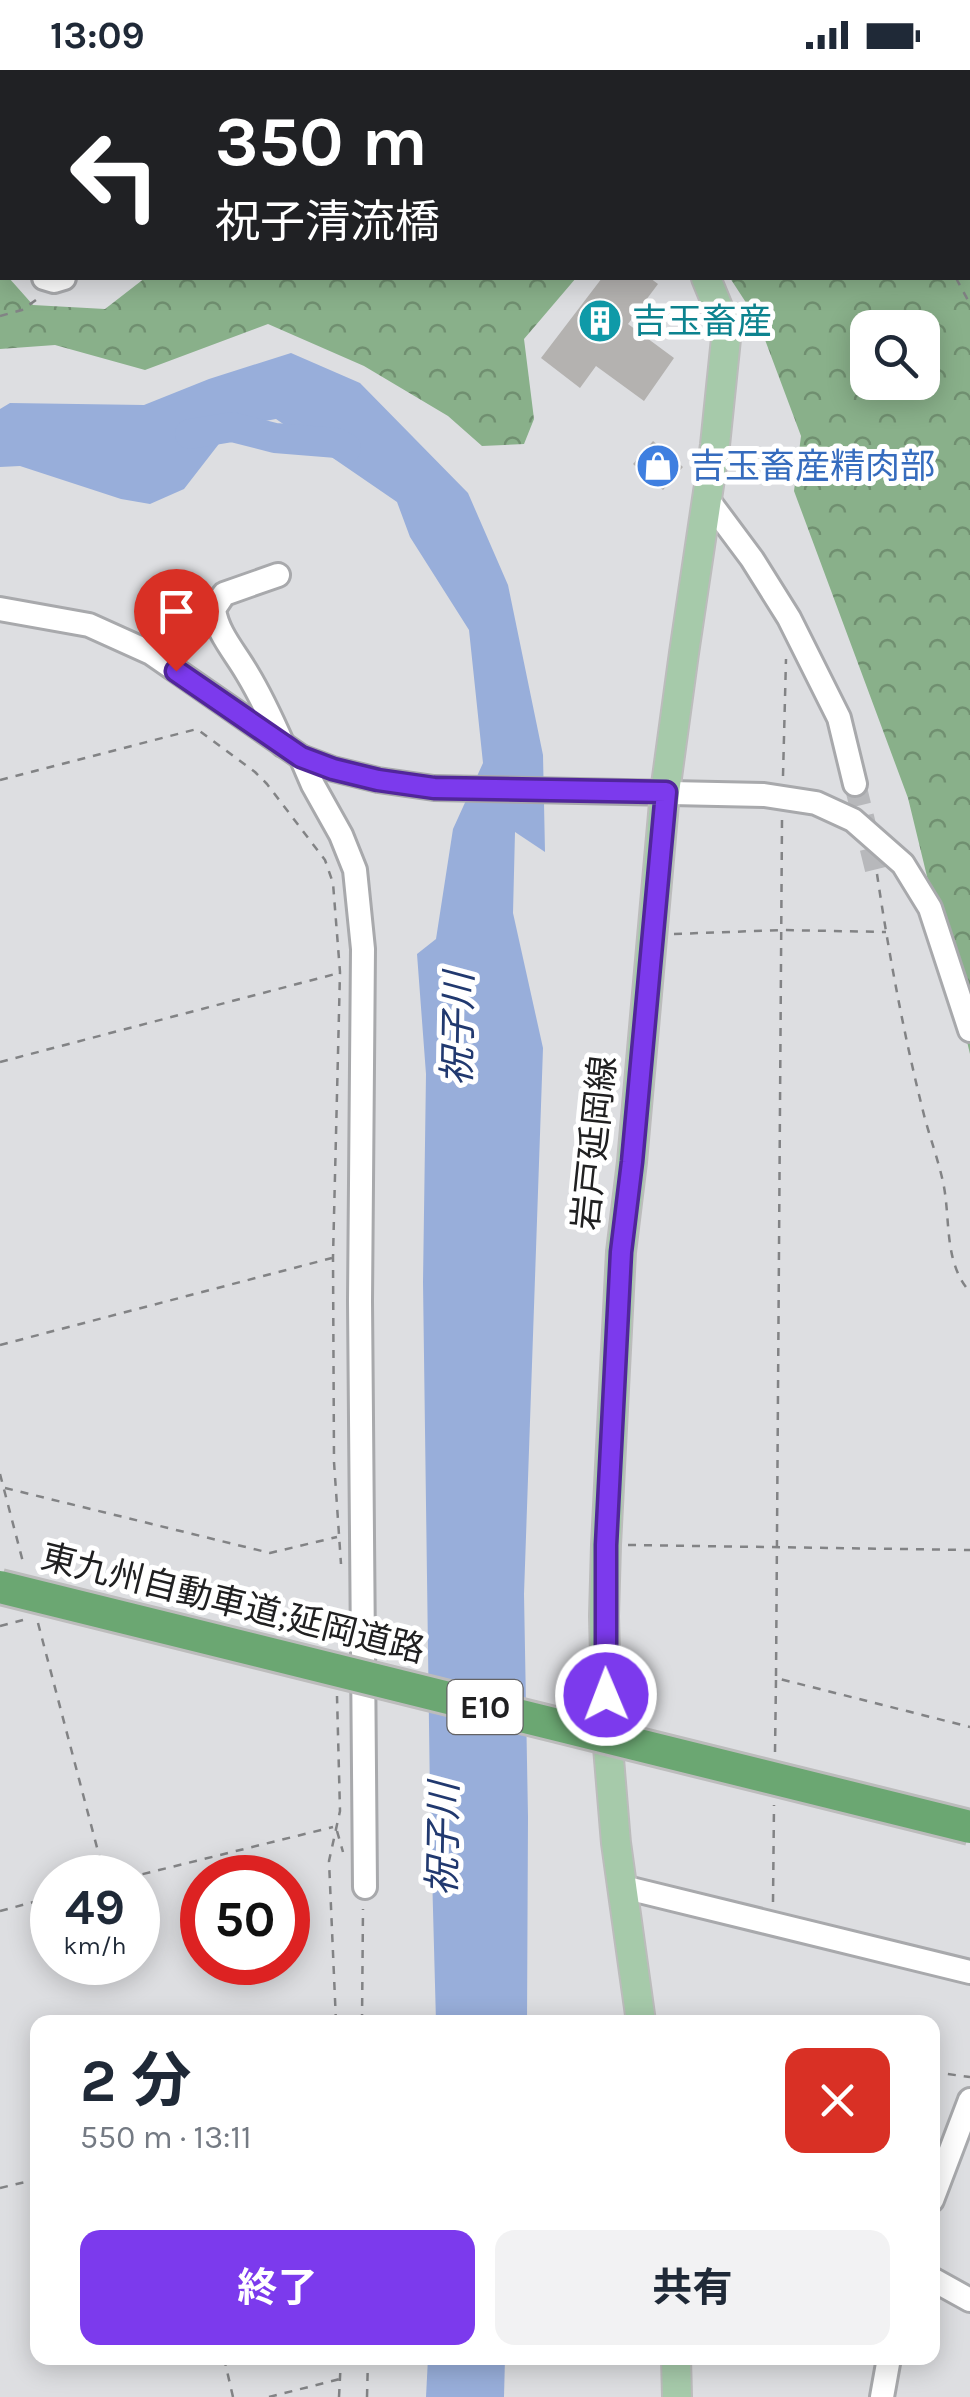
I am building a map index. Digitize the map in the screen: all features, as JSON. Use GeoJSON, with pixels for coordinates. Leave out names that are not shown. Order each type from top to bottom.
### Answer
{"type":"FeatureCollection","features":[{"type":"Feature","properties":{"kind":"highway","name":"東九州自動車道;延岡道路"},"geometry":{"type":"LineString","coordinates":[[14,1583],[970,1827]]}},
{"type":"Feature","properties":{"kind":"main road","name":"岩戸延岡線"},"geometry":{"type":"LineString","coordinates":[[640,2015],[616,1843],[607,1735],[606,1545],[621,1252],[666,792],[708,500],[727,328],[707,280]]}},
{"type":"Feature","properties":{"kind":"main road"},"geometry":{"type":"LineString","coordinates":[[676,2365],[677,2397]]}},
{"type":"Feature","properties":{"kind":"street"},"geometry":{"type":"LineString","coordinates":[[708,500],[752,559],[792,625],[839,718],[855,784]]}},
{"type":"Feature","properties":{"kind":"street"},"geometry":{"type":"LineString","coordinates":[[278,575],[224,594],[214,608],[216,622],[341,834],[355,870],[364,949],[360,1320],[364,1887]]}},
{"type":"Feature","properties":{"kind":"street"},"geometry":{"type":"LineString","coordinates":[[0,609],[89,626],[151,654],[292,751],[333,769],[378,780],[434,788],[764,795],[816,803],[853,820],[903,864],[930,908],[970,1030]]}},
{"type":"Feature","properties":{"kind":"street"},"geometry":{"type":"LineString","coordinates":[[623,1887],[970,1972]]}},
{"type":"Feature","properties":{"kind":"street"},"geometry":{"type":"LineString","coordinates":[[940,2179],[970,2100]]}},
{"type":"Feature","properties":{"kind":"street"},"geometry":{"type":"LineString","coordinates":[[940,2283],[970,2300]]}},
{"type":"Feature","properties":{"kind":"street"},"geometry":{"type":"LineString","coordinates":[[882,2397],[888,2365]]}},
{"type":"Feature","properties":{"kind":"path"},"geometry":{"type":"LineString","coordinates":[[0,316],[22,310],[42,295],[53,280]]}},
{"type":"Feature","properties":{"kind":"path"},"geometry":{"type":"LineString","coordinates":[[957,280],[970,304]]}},
{"type":"Feature","properties":{"kind":"path"},"geometry":{"type":"LineString","coordinates":[[783,782],[786,646],[792,625]]}},
{"type":"Feature","properties":{"kind":"path"},"geometry":{"type":"LineString","coordinates":[[0,780],[197,729],[255,772],[325,860],[333,883],[340,972],[334,1462],[342,1572]]}},
{"type":"Feature","properties":{"kind":"path"},"geometry":{"type":"LineString","coordinates":[[782,813],[776,1678],[970,1728]]}},
{"type":"Feature","properties":{"kind":"path"},"geometry":{"type":"LineString","coordinates":[[878,874],[924,1116],[944,1187],[954,1262],[970,1292]]}},
{"type":"Feature","properties":{"kind":"path"},"geometry":{"type":"LineString","coordinates":[[652,935],[782,930],[886,932]]}},
{"type":"Feature","properties":{"kind":"path"},"geometry":{"type":"LineString","coordinates":[[0,1062],[340,972]]}},
{"type":"Feature","properties":{"kind":"path"},"geometry":{"type":"LineString","coordinates":[[0,1345],[334,1257]]}},
{"type":"Feature","properties":{"kind":"path"},"geometry":{"type":"LineString","coordinates":[[0,1474],[14,1583]]}},
{"type":"Feature","properties":{"kind":"path"},"geometry":{"type":"LineString","coordinates":[[4,1488],[270,1553],[338,1537]]}},
{"type":"Feature","properties":{"kind":"path"},"geometry":{"type":"LineString","coordinates":[[606,1545],[970,1550]]}},
{"type":"Feature","properties":{"kind":"path"},"geometry":{"type":"LineString","coordinates":[[0,1626],[37,1617],[99,1855]]}},
{"type":"Feature","properties":{"kind":"path"},"geometry":{"type":"LineString","coordinates":[[336,2015],[329,1861],[340,1811],[337,1696]]}},
{"type":"Feature","properties":{"kind":"path"},"geometry":{"type":"LineString","coordinates":[[336,1827],[345,1856]]}},
{"type":"Feature","properties":{"kind":"path"},"geometry":{"type":"LineString","coordinates":[[160,1870],[336,1827]]}},
{"type":"Feature","properties":{"kind":"path"},"geometry":{"type":"LineString","coordinates":[[362,2015],[364,1887]]}},
{"type":"Feature","properties":{"kind":"path"},"geometry":{"type":"LineString","coordinates":[[0,1911],[30,1903]]}},
{"type":"Feature","properties":{"kind":"path"},"geometry":{"type":"LineString","coordinates":[[940,2073],[970,2078]]}},
{"type":"Feature","properties":{"kind":"path"},"geometry":{"type":"LineString","coordinates":[[0,2188],[30,2180]]}},
{"type":"Feature","properties":{"kind":"path"},"geometry":{"type":"LineString","coordinates":[[226,2365],[233,2397]]}},
{"type":"Feature","properties":{"kind":"path"},"geometry":{"type":"LineString","coordinates":[[339,2397],[341,2365]]}},
{"type":"Feature","properties":{"kind":"path"},"geometry":{"type":"LineString","coordinates":[[367,2397],[368,2365]]}},
{"type":"Feature","properties":{"kind":"path"},"geometry":{"type":"LineString","coordinates":[[269,2397],[340,2379]]}},
{"type":"Feature","properties":{"kind":"green space"},"geometry":{"type":"Polygon","coordinates":[[[0,280],[11,280],[33,305],[105,309],[142,280],[574,280],[524,339],[534,419],[524,444],[482,446],[448,416],[364,366],[268,324],[145,370],[55,345],[0,349],[0,280]]]}},
{"type":"Feature","properties":{"kind":"green space"},"geometry":{"type":"Polygon","coordinates":[[[731,280],[970,280],[970,1054],[908,798],[794,491],[801,436],[758,321],[731,280]]]}},
{"type":"Feature","properties":{"kind":"water"},"geometry":{"type":"Polygon","coordinates":[[[291,353],[360,383],[468,493],[508,585],[543,755],[545,852],[515,832],[513,913],[543,1048],[524,1594],[527,2015],[436,2015],[423,1282],[426,1074],[417,954],[436,939],[453,829],[483,763],[469,630],[410,537],[397,502],[276,419],[232,427],[184,489],[150,504],[121,499],[20,466],[0,467],[0,409],[10,403],[144,405],[291,353]]]}},
{"type":"Feature","properties":{"kind":"water"},"geometry":{"type":"Polygon","coordinates":[[[428,2365],[505,2365],[504,2397],[426,2397],[428,2365]]]}},
{"type":"Feature","properties":{"kind":"building","name":"吉玉畜産"},"geometry":{"type":"Polygon","coordinates":[[[600,280],[653,280],[658,284],[628,324],[674,358],[644,401],[596,366],[580,388],[541,358],[600,280]]]}},
{"type":"Feature","properties":{"kind":"building","name":"吉玉畜産精肉部"},"geometry":{"type":"Polygon","coordinates":[[[653,441],[683,467],[663,490],[633,464],[653,441]]]}},
{"type":"Feature","properties":{"kind":"waterway","name":"祝子川"},"geometry":{"type":"LineString","coordinates":[[190,434],[232,427],[275,438],[337,443],[346,448]]}},
{"type":"Feature","properties":{"kind":"tunnel"},"geometry":{"type":"LineString","coordinates":[[855,784],[877,874]]}},
{"type":"Feature","properties":{"kind":"place","name":"吉玉畜産"},"geometry":{"type":"Point","coordinates":[600,321]}},
{"type":"Feature","properties":{"kind":"place","name":"吉玉畜産精肉部"},"geometry":{"type":"Point","coordinates":[658,466]}},
{"type":"Feature","properties":{"kind":"route"},"geometry":{"type":"LineString","coordinates":[[176,671],[301,757],[333,769],[434,788],[666,792],[621,1252],[606,1545],[606,1695]]}}]}
